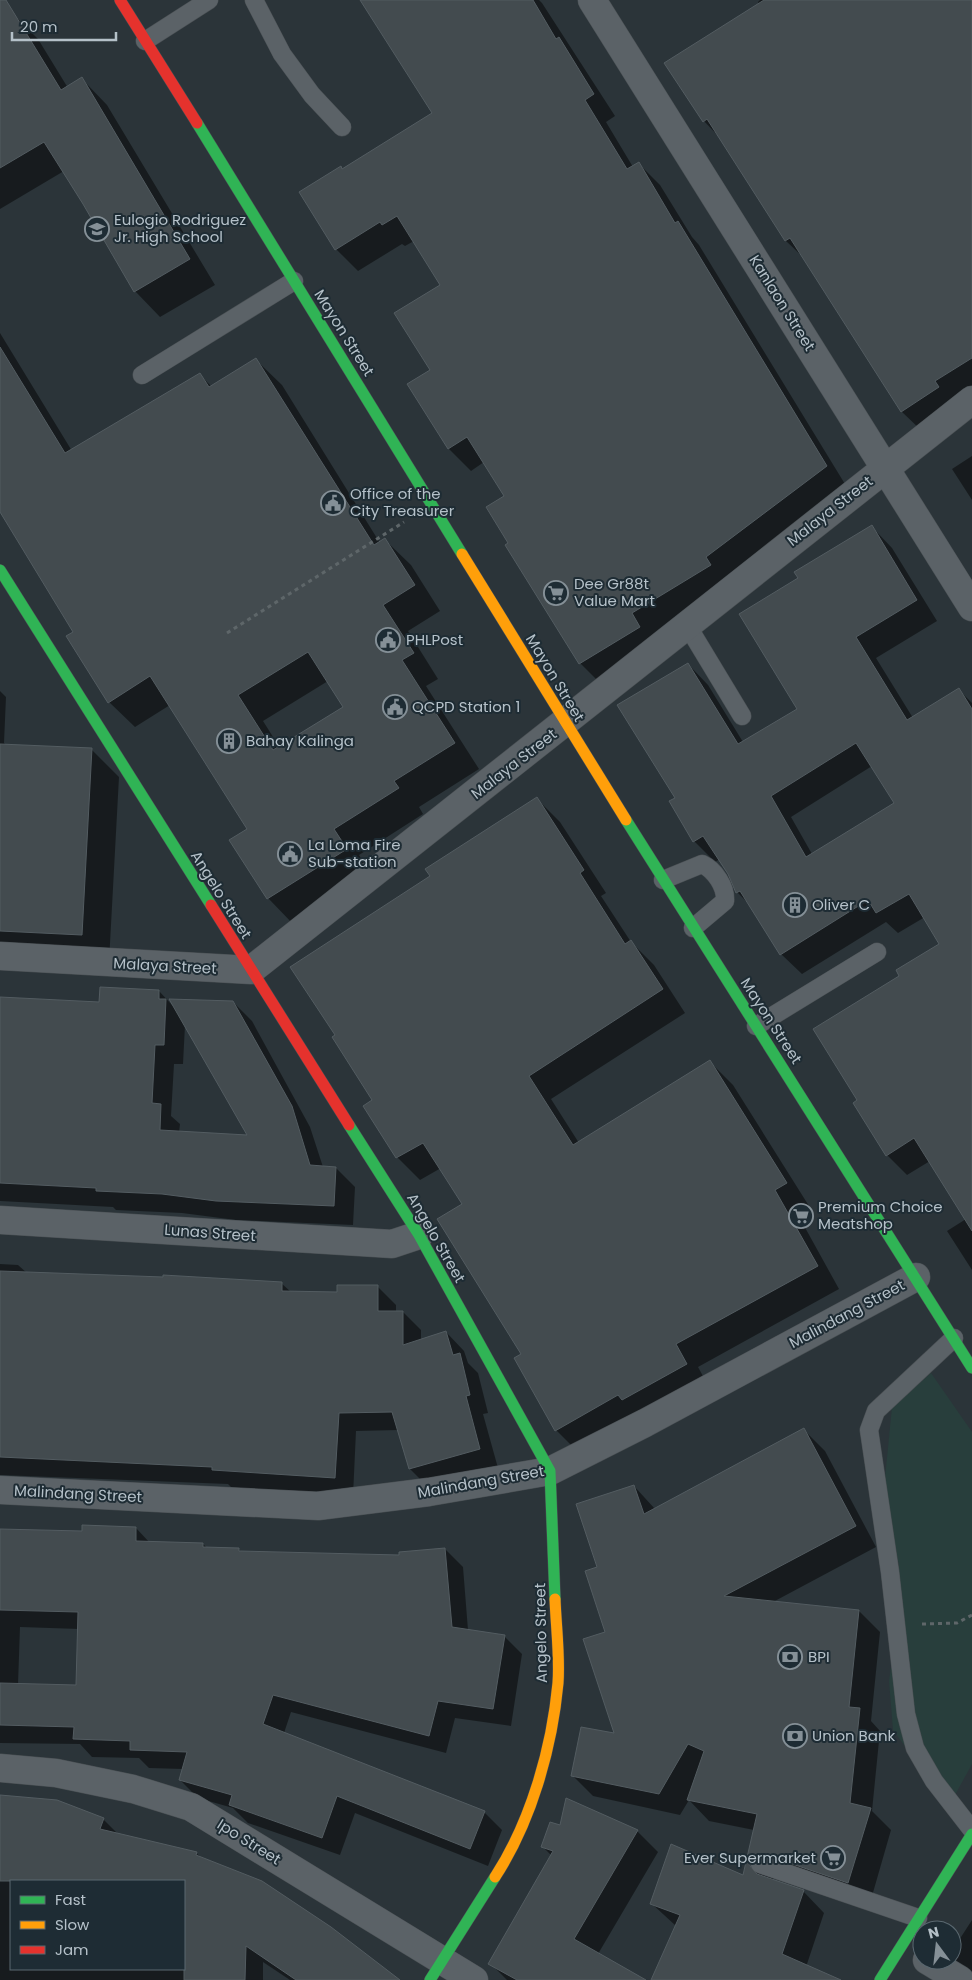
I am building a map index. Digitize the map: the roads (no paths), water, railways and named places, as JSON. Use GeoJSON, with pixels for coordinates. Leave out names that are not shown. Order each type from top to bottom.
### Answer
{"type":"FeatureCollection","features":[{"type":"Feature","properties":{"kind":"street","name":"Mayon Street"},"geometry":{"type":"LineString","coordinates":[[120,0],[565,724],[972,1368]]}},
{"type":"Feature","properties":{"kind":"street","name":"Kanlaon Street"},"geometry":{"type":"LineString","coordinates":[[592,0],[972,607]]}},
{"type":"Feature","properties":{"kind":"street","name":"Malaya Street"},"geometry":{"type":"LineString","coordinates":[[0,956],[251,970],[565,724],[885,467],[972,400]]}},
{"type":"Feature","properties":{"kind":"street","name":"Angelo Street"},"geometry":{"type":"LineString","coordinates":[[0,570],[419,1235],[550,1471],[558,1682],[542,1775],[506,1861],[437,1970]]}},
{"type":"Feature","properties":{"kind":"street","name":"Lunas Street"},"geometry":{"type":"LineString","coordinates":[[0,1220],[392,1244],[419,1235]]}},
{"type":"Feature","properties":{"kind":"street","name":"Malindang Street"},"geometry":{"type":"LineString","coordinates":[[0,1490],[318,1506],[429,1492],[550,1471],[645,1423],[916,1277]]}},
{"type":"Feature","properties":{"kind":"street","name":"Ipo Street"},"geometry":{"type":"LineString","coordinates":[[0,1768],[56,1773],[133,1789],[191,1807],[437,1970],[474,1980]]}},
{"type":"Feature","properties":{"kind":"street"},"geometry":{"type":"LineString","coordinates":[[918,1918],[972,1832]]}},
{"type":"Feature","properties":{"kind":"street"},"geometry":{"type":"LineString","coordinates":[[880,1980],[912,1951]]}},
{"type":"Feature","properties":{"kind":"street"},"geometry":{"type":"LineString","coordinates":[[944,1970],[960,1980]]}},
{"type":"Feature","properties":{"kind":"lane"},"geometry":{"type":"LineString","coordinates":[[145,41],[209,0]]}},
{"type":"Feature","properties":{"kind":"lane"},"geometry":{"type":"LineString","coordinates":[[254,0],[282,54],[312,95],[342,127]]}},
{"type":"Feature","properties":{"kind":"lane"},"geometry":{"type":"LineString","coordinates":[[142,375],[294,281]]}},
{"type":"Feature","properties":{"kind":"lane"},"geometry":{"type":"LineString","coordinates":[[687,625],[742,716]]}},
{"type":"Feature","properties":{"kind":"lane"},"geometry":{"type":"LineString","coordinates":[[663,880],[702,864],[708,867],[724,888],[726,901],[693,928]]}},
{"type":"Feature","properties":{"kind":"lane"},"geometry":{"type":"LineString","coordinates":[[756,1026],[877,952]]}},
{"type":"Feature","properties":{"kind":"lane"},"geometry":{"type":"LineString","coordinates":[[954,1338],[876,1411],[869,1430],[906,1714],[915,1748],[934,1781],[972,1832]]}},
{"type":"Feature","properties":{"kind":"lane"},"geometry":{"type":"LineString","coordinates":[[760,1864],[918,1918]]}},
{"type":"Feature","properties":{"kind":"place","name":"Eulogio Rodriguez Jr. High School"},"geometry":{"type":"Point","coordinates":[97,229]}},
{"type":"Feature","properties":{"kind":"place","name":"Office of the City Treasurer"},"geometry":{"type":"Point","coordinates":[333,503]}},
{"type":"Feature","properties":{"kind":"place","name":"Dee Gr88t Value Mart"},"geometry":{"type":"Point","coordinates":[556,593]}},
{"type":"Feature","properties":{"kind":"place","name":"PHLPost"},"geometry":{"type":"Point","coordinates":[388,640]}},
{"type":"Feature","properties":{"kind":"place","name":"QCPD Station 1"},"geometry":{"type":"Point","coordinates":[395,707]}},
{"type":"Feature","properties":{"kind":"place","name":"Bahay Kalinga"},"geometry":{"type":"Point","coordinates":[229,741]}},
{"type":"Feature","properties":{"kind":"place","name":"La Loma Fire Sub-station"},"geometry":{"type":"Point","coordinates":[290,854]}},
{"type":"Feature","properties":{"kind":"place","name":"Oliver C"},"geometry":{"type":"Point","coordinates":[795,905]}},
{"type":"Feature","properties":{"kind":"place","name":"Premium Choice Meatshop"},"geometry":{"type":"Point","coordinates":[801,1216]}},
{"type":"Feature","properties":{"kind":"place","name":"BPI"},"geometry":{"type":"Point","coordinates":[790,1657]}},
{"type":"Feature","properties":{"kind":"place","name":"Union Bank"},"geometry":{"type":"Point","coordinates":[795,1736]}},
{"type":"Feature","properties":{"kind":"place","name":"Ever Supermarket"},"geometry":{"type":"Point","coordinates":[833,1858]}}]}
